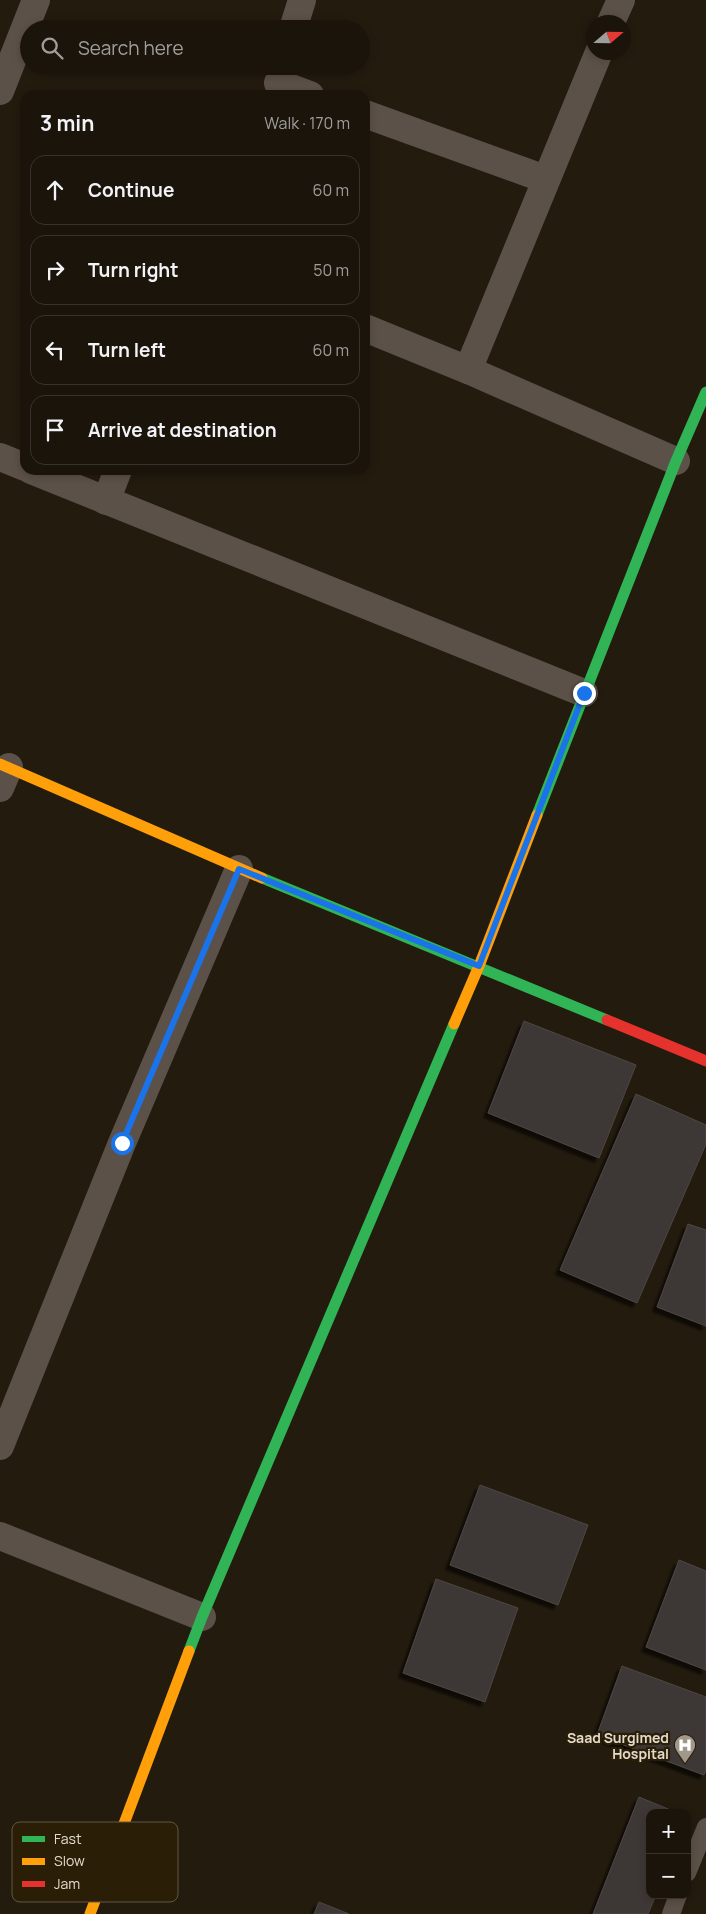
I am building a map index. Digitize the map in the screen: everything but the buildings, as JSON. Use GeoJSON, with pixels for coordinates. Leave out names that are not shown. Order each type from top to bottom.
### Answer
{"type":"FeatureCollection","features":[{"type":"Feature","properties":{"kind":"street"},"geometry":{"type":"LineString","coordinates":[[28,20],[36,0]]}},
{"type":"Feature","properties":{"kind":"street"},"geometry":{"type":"LineString","coordinates":[[614,15],[621,0]]}},
{"type":"Feature","properties":{"kind":"street"},"geometry":{"type":"LineString","coordinates":[[0,91],[20,40]]}},
{"type":"Feature","properties":{"kind":"street"},"geometry":{"type":"LineString","coordinates":[[468,370],[596,60]]}},
{"type":"Feature","properties":{"kind":"street"},"geometry":{"type":"LineString","coordinates":[[278,82],[298,90]]}},
{"type":"Feature","properties":{"kind":"street"},"geometry":{"type":"LineString","coordinates":[[370,116],[546,179]]}},
{"type":"Feature","properties":{"kind":"street"},"geometry":{"type":"LineString","coordinates":[[370,330],[468,370],[676,461]]}},
{"type":"Feature","properties":{"kind":"street"},"geometry":{"type":"LineString","coordinates":[[125,1822],[202,1617],[479,966],[584,693],[676,461],[706,392]]}},
{"type":"Feature","properties":{"kind":"street"},"geometry":{"type":"LineString","coordinates":[[0,457],[20,465]]}},
{"type":"Feature","properties":{"kind":"street"},"geometry":{"type":"LineString","coordinates":[[44,475],[584,693]]}},
{"type":"Feature","properties":{"kind":"street"},"geometry":{"type":"LineString","coordinates":[[106,501],[116,475]]}},
{"type":"Feature","properties":{"kind":"street"},"geometry":{"type":"LineString","coordinates":[[3,773],[479,966],[706,1061]]}},
{"type":"Feature","properties":{"kind":"street"},"geometry":{"type":"LineString","coordinates":[[0,1446],[122,1143],[239,869]]}},
{"type":"Feature","properties":{"kind":"street"},"geometry":{"type":"LineString","coordinates":[[0,1536],[202,1617]]}},
{"type":"Feature","properties":{"kind":"street"},"geometry":{"type":"LineString","coordinates":[[90,1914],[95,1902]]}},
{"type":"Feature","properties":{"kind":"lane"},"geometry":{"type":"LineString","coordinates":[[691,1863],[706,1827]]}},
{"type":"Feature","properties":{"kind":"lane"},"geometry":{"type":"LineString","coordinates":[[671,1914],[677,1899]]}},
{"type":"Feature","properties":{"kind":"traffic: fast"},"geometry":{"type":"LineString","coordinates":[[537,815],[676,461],[706,392]]}},
{"type":"Feature","properties":{"kind":"traffic: fast"},"geometry":{"type":"LineString","coordinates":[[262,878],[607,1020]]}},
{"type":"Feature","properties":{"kind":"traffic: fast"},"geometry":{"type":"LineString","coordinates":[[189,1651],[454,1024]]}},
{"type":"Feature","properties":{"kind":"traffic: slow"},"geometry":{"type":"LineString","coordinates":[[0,764],[262,878]]}},
{"type":"Feature","properties":{"kind":"traffic: slow"},"geometry":{"type":"LineString","coordinates":[[454,1024],[479,966],[537,815]]}},
{"type":"Feature","properties":{"kind":"traffic: slow"},"geometry":{"type":"LineString","coordinates":[[125,1822],[189,1651]]}},
{"type":"Feature","properties":{"kind":"traffic: slow"},"geometry":{"type":"LineString","coordinates":[[90,1914],[95,1902]]}},
{"type":"Feature","properties":{"kind":"traffic: jam"},"geometry":{"type":"LineString","coordinates":[[607,1020],[706,1061]]}},
{"type":"Feature","properties":{"kind":"place","name":"Saad Surgimed Hospital"},"geometry":{"type":"Point","coordinates":[685,1764]}},
{"type":"Feature","properties":{"kind":"route"},"geometry":{"type":"LineString","coordinates":[[122,1143],[239,869],[479,966],[584,693]]}}]}
